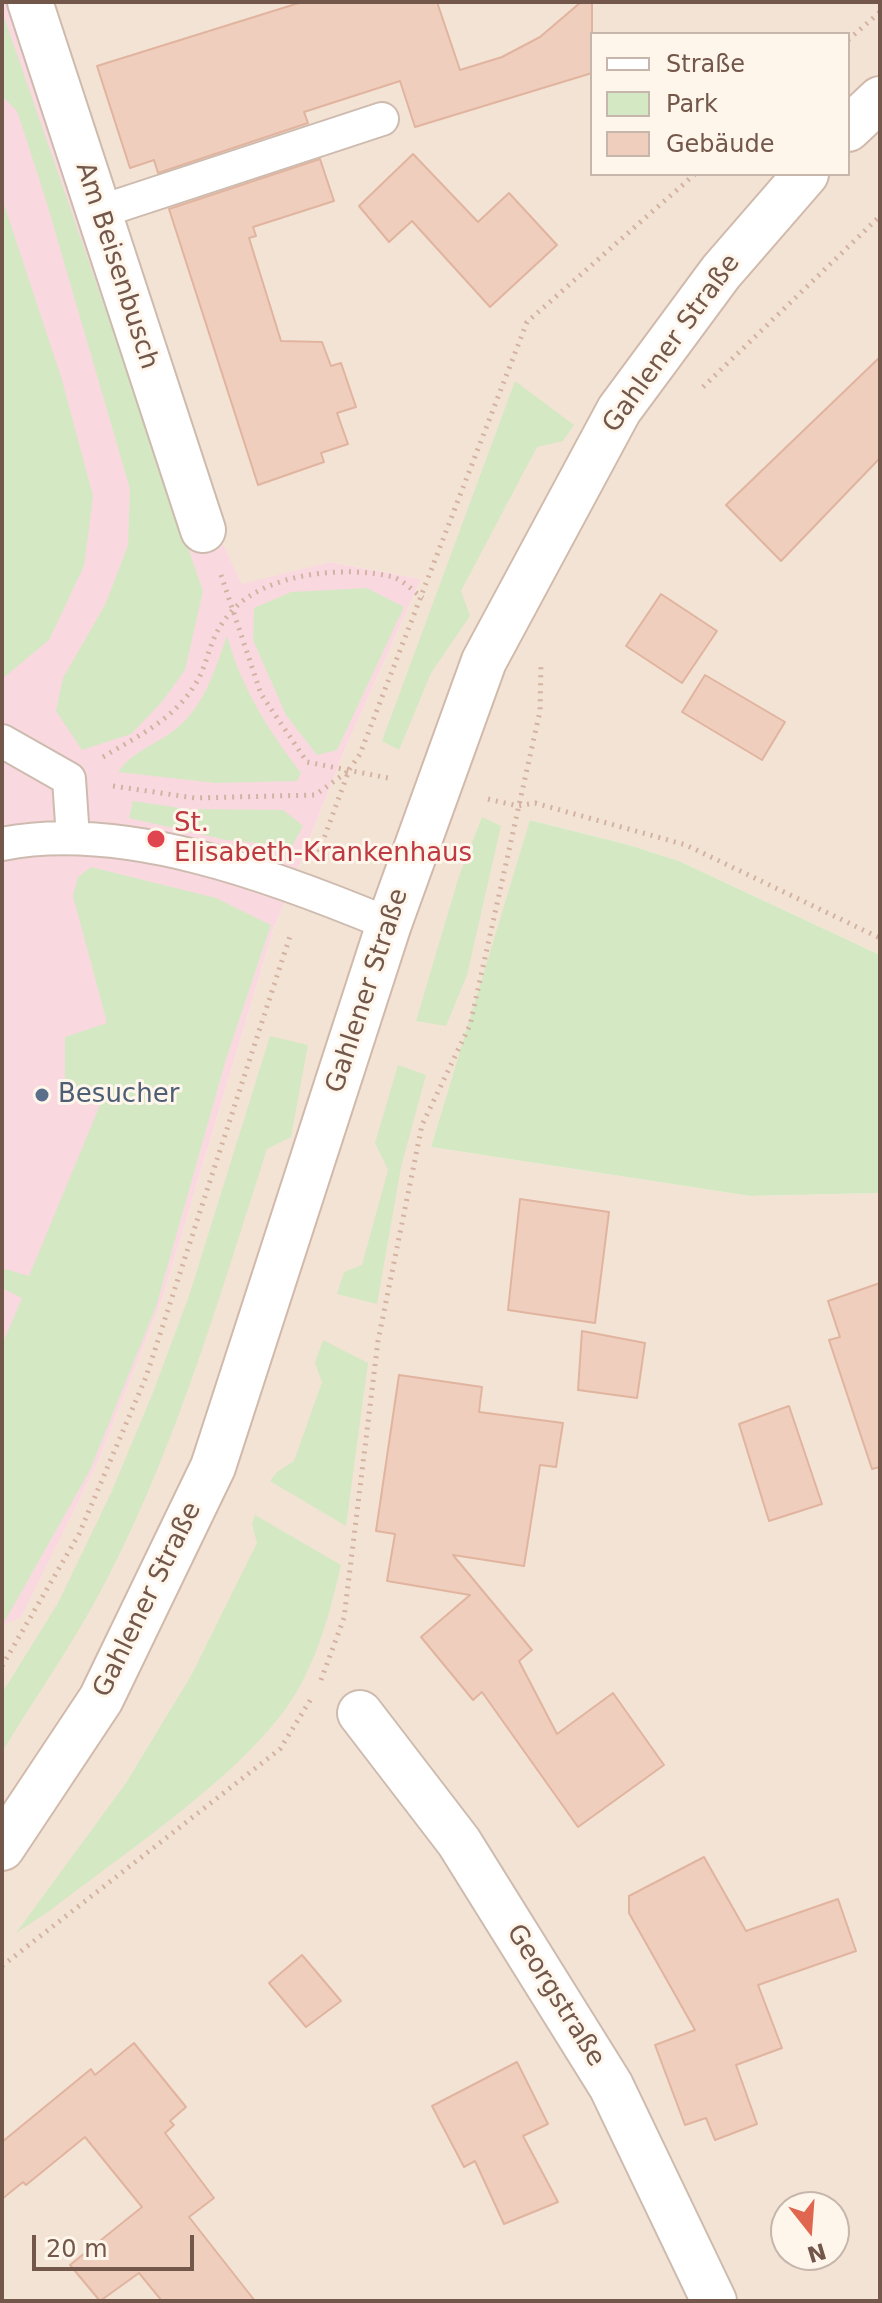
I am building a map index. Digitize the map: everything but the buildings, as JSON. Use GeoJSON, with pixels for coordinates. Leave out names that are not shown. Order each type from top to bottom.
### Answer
{"type":"FeatureCollection","features":[{"type":"Feature","properties":{"kind":"main road","name":"Am Beisenbusch"},"geometry":{"type":"LineString","coordinates":[[30,2],[203,530]]}},
{"type":"Feature","properties":{"kind":"main road"},"geometry":{"type":"LineString","coordinates":[[850,127],[880,99]]}},
{"type":"Feature","properties":{"kind":"main road","name":"Gahlener Straße"},"geometry":{"type":"LineString","coordinates":[[2,1848],[101,1699],[213,1467],[389,924],[484,661],[619,410],[721,272],[804,176]]}},
{"type":"Feature","properties":{"kind":"main road","name":"Georgstraße"},"geometry":{"type":"LineString","coordinates":[[360,1713],[459,1842],[611,2086],[714,2301]]}},
{"type":"Feature","properties":{"kind":"lane"},"geometry":{"type":"LineString","coordinates":[[99,212],[382,119]]}},
{"type":"Feature","properties":{"kind":"lane"},"geometry":{"type":"LineString","coordinates":[[2,741],[69,779],[73,838]]}},
{"type":"Feature","properties":{"kind":"lane"},"geometry":{"type":"LineString","coordinates":[[2,844],[73,838],[191,858],[305,889],[389,924]]}},
{"type":"Feature","properties":{"kind":"path"},"geometry":{"type":"LineString","coordinates":[[850,38],[880,12]]}},
{"type":"Feature","properties":{"kind":"path"},"geometry":{"type":"LineString","coordinates":[[2,1666],[79,1534],[146,1377],[305,889],[349,770],[360,754],[423,598],[527,322],[693,176]]}},
{"type":"Feature","properties":{"kind":"path"},"geometry":{"type":"LineString","coordinates":[[693,397],[880,216]]}},
{"type":"Feature","properties":{"kind":"path"},"geometry":{"type":"LineString","coordinates":[[203,530],[234,608],[261,694],[307,762],[349,770]]}},
{"type":"Feature","properties":{"kind":"path"},"geometry":{"type":"LineString","coordinates":[[69,779],[160,723],[195,686],[211,637],[234,608],[270,585],[319,571],[395,577],[423,598]]}},
{"type":"Feature","properties":{"kind":"path"},"geometry":{"type":"LineString","coordinates":[[319,1684],[344,1618],[378,1341],[422,1125],[470,1025],[540,711],[541,653]]}},
{"type":"Feature","properties":{"kind":"path"},"geometry":{"type":"LineString","coordinates":[[69,779],[195,798],[315,795],[349,770]]}},
{"type":"Feature","properties":{"kind":"path"},"geometry":{"type":"LineString","coordinates":[[518,806],[535,803],[686,845],[880,938]]}},
{"type":"Feature","properties":{"kind":"path"},"geometry":{"type":"LineString","coordinates":[[2,1966],[280,1749],[311,1697]]}},
{"type":"Feature","properties":{"kind":"shaded area","name":"St. Elisabeth-Krankenhaus"},"geometry":{"type":"Polygon","coordinates":[[[2,2],[9,2],[151,395],[242,584],[330,562],[421,579],[346,747],[273,931],[162,1300],[98,1462],[21,1617],[2,1626],[2,2]]]}},
{"type":"Feature","properties":{"kind":"shaded area"},"geometry":{"type":"Polygon","coordinates":[[[9,2],[880,2],[880,955],[679,861],[531,820],[431,1147],[750,1196],[880,1193],[880,2301],[2,2301],[2,1626],[21,1616],[98,1462],[162,1300],[273,931],[346,747],[421,579],[330,562],[242,585],[151,395],[9,2]]]}},
{"type":"Feature","properties":{"kind":"green space"},"geometry":{"type":"Polygon","coordinates":[[[2,11],[203,591],[185,670],[161,703],[131,734],[82,750],[56,711],[63,678],[106,603],[128,545],[130,489],[17,111],[2,96],[2,11]]]}},
{"type":"Feature","properties":{"kind":"green space"},"geometry":{"type":"Polygon","coordinates":[[[2,198],[62,380],[93,496],[84,566],[49,640],[2,679],[2,198]]]}},
{"type":"Feature","properties":{"kind":"green space"},"geometry":{"type":"Polygon","coordinates":[[[515,381],[574,425],[563,441],[537,447],[461,591],[470,616],[431,673],[399,750],[382,741],[515,381]]]}},
{"type":"Feature","properties":{"kind":"green space"},"geometry":{"type":"Polygon","coordinates":[[[367,588],[404,607],[337,750],[317,755],[286,715],[253,640],[254,608],[291,592],[367,588]]]}},
{"type":"Feature","properties":{"kind":"green space"},"geometry":{"type":"Polygon","coordinates":[[[227,636],[240,674],[257,708],[301,773],[297,781],[216,783],[118,772],[130,759],[170,734],[187,719],[208,686],[227,636]]]}},
{"type":"Feature","properties":{"kind":"green space"},"geometry":{"type":"Polygon","coordinates":[[[133,801],[187,809],[283,810],[303,826],[292,846],[226,840],[129,818],[133,801]]]}},
{"type":"Feature","properties":{"kind":"green space"},"geometry":{"type":"Polygon","coordinates":[[[482,817],[501,826],[467,975],[446,1026],[416,1021],[459,876],[482,817]]]}},
{"type":"Feature","properties":{"kind":"green space"},"geometry":{"type":"Polygon","coordinates":[[[530,820],[679,861],[880,955],[880,1193],[750,1196],[431,1147],[530,820]]]}},
{"type":"Feature","properties":{"kind":"green space"},"geometry":{"type":"Polygon","coordinates":[[[91,867],[216,898],[271,925],[226,1059],[156,1307],[90,1470],[2,1626],[2,1345],[22,1298],[2,1288],[2,1268],[29,1276],[103,1104],[65,1085],[65,1037],[107,1023],[73,896],[78,877],[91,867]]]}},
{"type":"Feature","properties":{"kind":"green space"},"geometry":{"type":"Polygon","coordinates":[[[270,1036],[308,1045],[291,1137],[267,1149],[169,1441],[120,1553],[81,1626],[2,1752],[2,1693],[58,1603],[111,1493],[152,1395],[189,1296],[270,1036]]]}},
{"type":"Feature","properties":{"kind":"green space"},"geometry":{"type":"Polygon","coordinates":[[[398,1065],[426,1075],[401,1167],[377,1304],[337,1294],[344,1272],[362,1265],[388,1170],[375,1143],[398,1065]]]}},
{"type":"Feature","properties":{"kind":"green space"},"geometry":{"type":"Polygon","coordinates":[[[323,1340],[368,1363],[346,1526],[270,1481],[277,1472],[294,1461],[322,1382],[315,1363],[323,1340]]]}},
{"type":"Feature","properties":{"kind":"green space"},"geometry":{"type":"Polygon","coordinates":[[[255,1515],[341,1565],[325,1627],[300,1686],[280,1716],[222,1777],[151,1835],[16,1933],[126,1783],[192,1674],[257,1543],[252,1524],[255,1515]]]}},
{"type":"Feature","properties":{"kind":"place","name":"St. Elisabeth-Krankenhaus"},"geometry":{"type":"Point","coordinates":[156,839]}},
{"type":"Feature","properties":{"kind":"place","name":"Besucher"},"geometry":{"type":"Point","coordinates":[42,1095]}}]}
